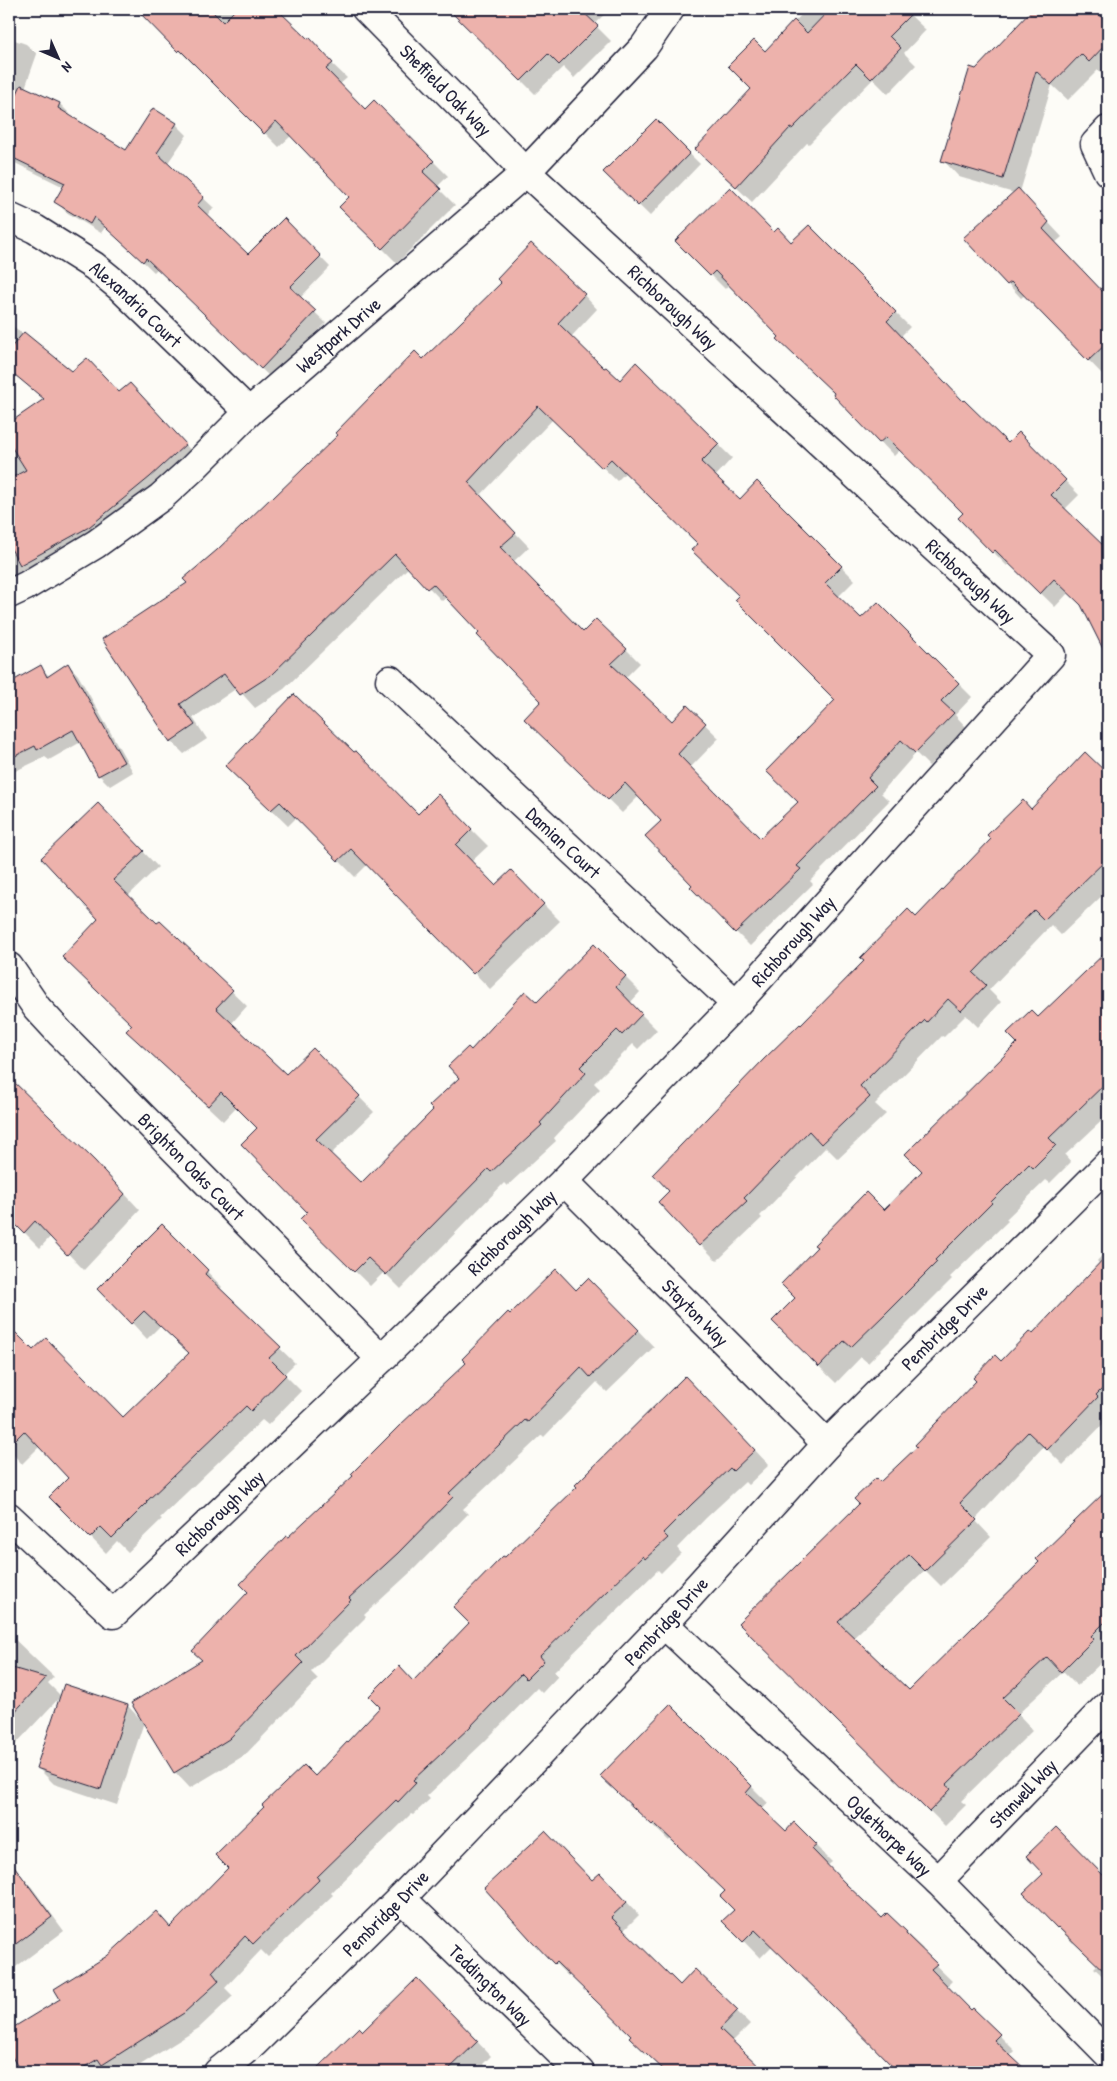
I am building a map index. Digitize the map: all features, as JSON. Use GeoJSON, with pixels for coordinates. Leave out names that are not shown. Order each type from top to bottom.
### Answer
{"type":"FeatureCollection","features":[{"type":"Feature","properties":{"kind":"street","name":"Sheffield Oak Way"},"geometry":{"type":"LineString","coordinates":[[366,9],[526,172]]}},
{"type":"Feature","properties":{"kind":"street","name":"Westpark Drive"},"geometry":{"type":"LineString","coordinates":[[9,594],[26,586],[96,544],[161,496],[249,412],[526,172],[644,46],[670,9]]}},
{"type":"Feature","properties":{"kind":"street"},"geometry":{"type":"LineString","coordinates":[[1108,130],[1095,144],[1108,172]]}},
{"type":"Feature","properties":{"kind":"street","name":"Richborough Way"},"geometry":{"type":"LineString","coordinates":[[9,1517],[113,1614],[381,1359],[564,1181],[736,1004],[1051,655],[526,172]]}},
{"type":"Feature","properties":{"kind":"street","name":"Alexandria Court"},"geometry":{"type":"LineString","coordinates":[[9,217],[35,229],[69,250],[94,266],[122,288],[249,412]]}},
{"type":"Feature","properties":{"kind":"street","name":"Damian Court"},"geometry":{"type":"LineString","coordinates":[[390,680],[736,1004]]}},
{"type":"Feature","properties":{"kind":"street","name":"Brighton Oaks Court"},"geometry":{"type":"LineString","coordinates":[[9,968],[37,1008],[61,1034],[381,1359]]}},
{"type":"Feature","properties":{"kind":"street","name":"Pembridge Drive"},"geometry":{"type":"LineString","coordinates":[[218,2072],[254,2043],[402,1898],[664,1624],[827,1444],[1108,1164]]}},
{"type":"Feature","properties":{"kind":"street","name":"Stayton Way"},"geometry":{"type":"LineString","coordinates":[[564,1181],[827,1444]]}},
{"type":"Feature","properties":{"kind":"street","name":"Oglethorpe Way"},"geometry":{"type":"LineString","coordinates":[[664,1624],[938,1881],[1108,2054]]}},
{"type":"Feature","properties":{"kind":"street","name":"Stanwell Way"},"geometry":{"type":"LineString","coordinates":[[938,1881],[1108,1705]]}},
{"type":"Feature","properties":{"kind":"street","name":"Teddington Way"},"geometry":{"type":"LineString","coordinates":[[402,1898],[580,2072]]}},
{"type":"Feature","properties":{"kind":"building"},"geometry":{"type":"Polygon","coordinates":[[[136,9],[210,9],[223,22],[236,9],[277,9],[308,39],[310,38],[333,63],[326,69],[365,109],[374,100],[434,161],[423,172],[441,189],[382,249],[339,207],[349,197],[276,121],[264,134],[136,9]]]}},
{"type":"Feature","properties":{"kind":"building"},"geometry":{"type":"Polygon","coordinates":[[[448,9],[580,9],[598,26],[559,65],[548,54],[521,81],[448,9]]]}},
{"type":"Feature","properties":{"kind":"building"},"geometry":{"type":"Polygon","coordinates":[[[830,9],[916,9],[889,36],[901,48],[871,79],[856,64],[792,129],[790,128],[736,187],[695,149],[751,89],[728,66],[754,40],[765,51],[794,20],[807,33],[830,9]]]}},
{"type":"Feature","properties":{"kind":"building"},"geometry":{"type":"Polygon","coordinates":[[[1033,9],[1093,9],[1108,23],[1108,42],[1089,62],[1081,54],[1051,85],[1036,71],[1003,179],[941,161],[970,67],[976,69],[1033,9]]]}},
{"type":"Feature","properties":{"kind":"building"},"geometry":{"type":"Polygon","coordinates":[[[21,85],[60,103],[58,108],[126,150],[153,108],[177,123],[157,153],[204,197],[197,205],[248,254],[284,218],[321,256],[290,287],[316,311],[261,369],[146,258],[143,262],[94,217],[90,224],[54,202],[65,183],[9,156],[9,111],[21,85]]]}},
{"type":"Feature","properties":{"kind":"building"},"geometry":{"type":"Polygon","coordinates":[[[656,119],[690,153],[638,206],[603,172],[656,119]]]}},
{"type":"Feature","properties":{"kind":"building"},"geometry":{"type":"Polygon","coordinates":[[[730,187],[774,232],[778,228],[791,242],[809,225],[896,312],[887,321],[963,401],[1008,443],[1019,432],[1066,480],[1051,495],[1108,550],[1108,659],[1081,605],[1054,579],[1040,594],[995,550],[992,553],[958,518],[963,513],[886,437],[879,443],[833,395],[834,393],[777,339],[779,337],[715,271],[710,276],[675,241],[730,187]]]}},
{"type":"Feature","properties":{"kind":"building"},"geometry":{"type":"Polygon","coordinates":[[[1018,188],[1049,222],[1043,229],[1108,297],[1108,342],[1088,361],[1011,282],[1007,285],[963,238],[1018,188]]]}},
{"type":"Feature","properties":{"kind":"building"},"geometry":{"type":"Polygon","coordinates":[[[531,243],[585,294],[558,323],[604,368],[606,367],[620,380],[636,362],[719,444],[701,462],[740,499],[757,481],[842,566],[825,583],[861,618],[878,602],[959,683],[941,701],[954,713],[915,753],[901,740],[868,778],[876,786],[797,866],[801,869],[735,933],[690,887],[692,885],[645,836],[661,821],[625,783],[608,800],[524,719],[541,701],[477,635],[479,633],[433,584],[427,589],[395,554],[271,675],[240,695],[224,674],[180,704],[195,725],[170,742],[102,639],[187,583],[183,579],[273,498],[338,435],[335,433],[415,351],[423,359],[501,283],[497,279],[531,243]],[[538,406],[468,482],[516,533],[500,547],[583,632],[596,619],[627,649],[611,664],[672,721],[687,705],[706,723],[678,754],[760,838],[798,802],[766,771],[835,700],[735,600],[739,596],[691,550],[698,544],[611,459],[602,468],[538,406]]]}},
{"type":"Feature","properties":{"kind":"building"},"geometry":{"type":"Polygon","coordinates":[[[24,332],[72,371],[87,358],[119,392],[130,383],[186,444],[150,477],[89,527],[20,565],[9,545],[9,479],[26,470],[9,443],[9,423],[44,399],[9,370],[9,350],[24,332]]]}},
{"type":"Feature","properties":{"kind":"building"},"geometry":{"type":"Polygon","coordinates":[[[68,663],[124,762],[98,776],[73,730],[37,750],[35,746],[9,759],[9,683],[41,665],[47,677],[68,663]]]}},
{"type":"Feature","properties":{"kind":"building"},"geometry":{"type":"Polygon","coordinates":[[[294,694],[354,752],[356,751],[418,814],[438,794],[472,829],[456,845],[495,885],[511,870],[544,904],[473,974],[351,849],[338,861],[280,802],[271,810],[225,766],[294,694]]]}},
{"type":"Feature","properties":{"kind":"building"},"geometry":{"type":"Polygon","coordinates":[[[1085,752],[1108,774],[1108,858],[1044,920],[1034,910],[973,973],[986,985],[961,1011],[948,999],[927,1022],[925,1020],[860,1086],[870,1097],[821,1144],[809,1131],[744,1198],[747,1201],[699,1246],[658,1202],[669,1191],[653,1174],[764,1059],[801,1025],[864,961],[860,958],[908,909],[916,917],[991,839],[987,835],[1023,800],[1031,809],[1085,752]]]}},
{"type":"Feature","properties":{"kind":"building"},"geometry":{"type":"Polygon","coordinates":[[[98,803],[144,851],[113,880],[157,923],[160,921],[233,990],[216,1008],[286,1074],[313,1048],[360,1096],[316,1139],[361,1183],[433,1110],[429,1106],[459,1078],[448,1066],[468,1047],[471,1050],[525,991],[537,1002],[594,944],[626,976],[616,987],[642,1014],[622,1035],[617,1030],[580,1067],[586,1073],[540,1123],[542,1125],[491,1172],[488,1169],[386,1275],[368,1258],[354,1272],[300,1219],[307,1212],[241,1144],[257,1128],[221,1092],[208,1106],[126,1031],[132,1025],[62,957],[98,919],[41,858],[98,803]]]}},
{"type":"Feature","properties":{"kind":"building"},"geometry":{"type":"Polygon","coordinates":[[[1108,950],[1108,1081],[1049,1138],[1056,1145],[1033,1168],[1029,1164],[935,1260],[937,1262],[851,1347],[844,1341],[819,1367],[772,1321],[795,1298],[781,1284],[817,1247],[814,1245],[866,1192],[884,1210],[922,1171],[905,1154],[1017,1043],[1007,1033],[1031,1010],[1038,1017],[1108,950]]]}},
{"type":"Feature","properties":{"kind":"building"},"geometry":{"type":"Polygon","coordinates":[[[9,1077],[95,1161],[125,1194],[67,1255],[35,1221],[24,1233],[9,1218],[9,1077]]]}},
{"type":"Feature","properties":{"kind":"building"},"geometry":{"type":"Polygon","coordinates":[[[162,1224],[208,1270],[205,1274],[281,1347],[269,1358],[286,1375],[251,1411],[246,1406],[146,1502],[112,1538],[101,1527],[90,1538],[49,1497],[68,1478],[24,1431],[9,1446],[9,1326],[33,1350],[46,1338],[123,1417],[189,1353],[144,1311],[131,1324],[97,1289],[162,1224]]]}},
{"type":"Feature","properties":{"kind":"building"},"geometry":{"type":"Polygon","coordinates":[[[1108,1254],[1108,1383],[1096,1395],[1098,1397],[1047,1450],[1028,1432],[960,1503],[977,1520],[925,1571],[909,1555],[838,1622],[909,1690],[1039,1562],[1036,1559],[1108,1489],[1108,1619],[1091,1636],[1094,1639],[1061,1672],[1047,1657],[1003,1698],[1019,1714],[946,1785],[951,1789],[929,1812],[738,1623],[859,1504],[854,1499],[876,1478],[880,1482],[917,1447],[915,1445],[976,1381],[973,1378],[995,1355],[1001,1361],[1030,1331],[1033,1333],[1108,1254]]]}},
{"type":"Feature","properties":{"kind":"building"},"geometry":{"type":"Polygon","coordinates":[[[556,1269],[576,1290],[588,1278],[639,1330],[590,1377],[581,1367],[528,1422],[525,1420],[449,1493],[453,1497],[398,1553],[349,1598],[351,1600],[296,1656],[303,1663],[229,1739],[174,1773],[131,1703],[202,1660],[192,1651],[248,1592],[240,1584],[286,1536],[288,1537],[353,1476],[351,1474],[399,1426],[466,1363],[462,1359],[508,1312],[510,1314],[556,1269]]]}},
{"type":"Feature","properties":{"kind":"building"},"geometry":{"type":"Polygon","coordinates":[[[685,1376],[755,1450],[733,1471],[730,1468],[692,1504],[663,1533],[668,1538],[645,1559],[643,1556],[540,1656],[544,1661],[526,1679],[521,1674],[470,1727],[413,1780],[416,1783],[398,1802],[396,1800],[317,1877],[319,1880],[253,1944],[245,1936],[212,1972],[219,1981],[184,2013],[102,2065],[98,2059],[76,2072],[21,2072],[9,2052],[9,2030],[60,1999],[54,1989],[107,1956],[156,1911],[170,1927],[228,1868],[215,1855],[264,1807],[262,1805],[304,1765],[315,1776],[380,1707],[369,1696],[399,1666],[413,1681],[469,1623],[453,1607],[503,1556],[505,1557],[577,1487],[575,1485],[685,1376]]]}},
{"type":"Feature","properties":{"kind":"building"},"geometry":{"type":"Polygon","coordinates":[[[9,1667],[46,1678],[9,1718],[9,1667]]]}},
{"type":"Feature","properties":{"kind":"building"},"geometry":{"type":"Polygon","coordinates":[[[64,1684],[128,1705],[101,1789],[36,1768],[64,1684]]]}},
{"type":"Feature","properties":{"kind":"building"},"geometry":{"type":"Polygon","coordinates":[[[670,1704],[752,1786],[746,1793],[786,1831],[794,1822],[817,1845],[812,1849],[847,1885],[882,1918],[887,1913],[907,1932],[906,1934],[937,1964],[931,1969],[971,2010],[973,2008],[1000,2034],[994,2040],[1028,2072],[898,2072],[755,1930],[743,1942],[722,1921],[734,1910],[720,1896],[725,1891],[654,1823],[652,1825],[600,1776],[670,1704]]]}},
{"type":"Feature","properties":{"kind":"building"},"geometry":{"type":"Polygon","coordinates":[[[1056,1827],[1108,1880],[1108,1975],[1057,1928],[1023,1893],[1043,1874],[1026,1856],[1056,1827]]]}},
{"type":"Feature","properties":{"kind":"building"},"geometry":{"type":"Polygon","coordinates":[[[545,1831],[592,1880],[600,1873],[627,1902],[611,1917],[680,1985],[695,1969],[738,2010],[720,2029],[765,2072],[666,2072],[629,2037],[631,2035],[556,1962],[554,1964],[530,1939],[484,1888],[545,1831]]]}},
{"type":"Feature","properties":{"kind":"building"},"geometry":{"type":"Polygon","coordinates":[[[9,1859],[52,1917],[9,1949],[9,1859]]]}},
{"type":"Feature","properties":{"kind":"building"},"geometry":{"type":"Polygon","coordinates":[[[417,1978],[478,2041],[446,2072],[313,2072],[359,2027],[363,2031],[417,1978]]]}}]}
